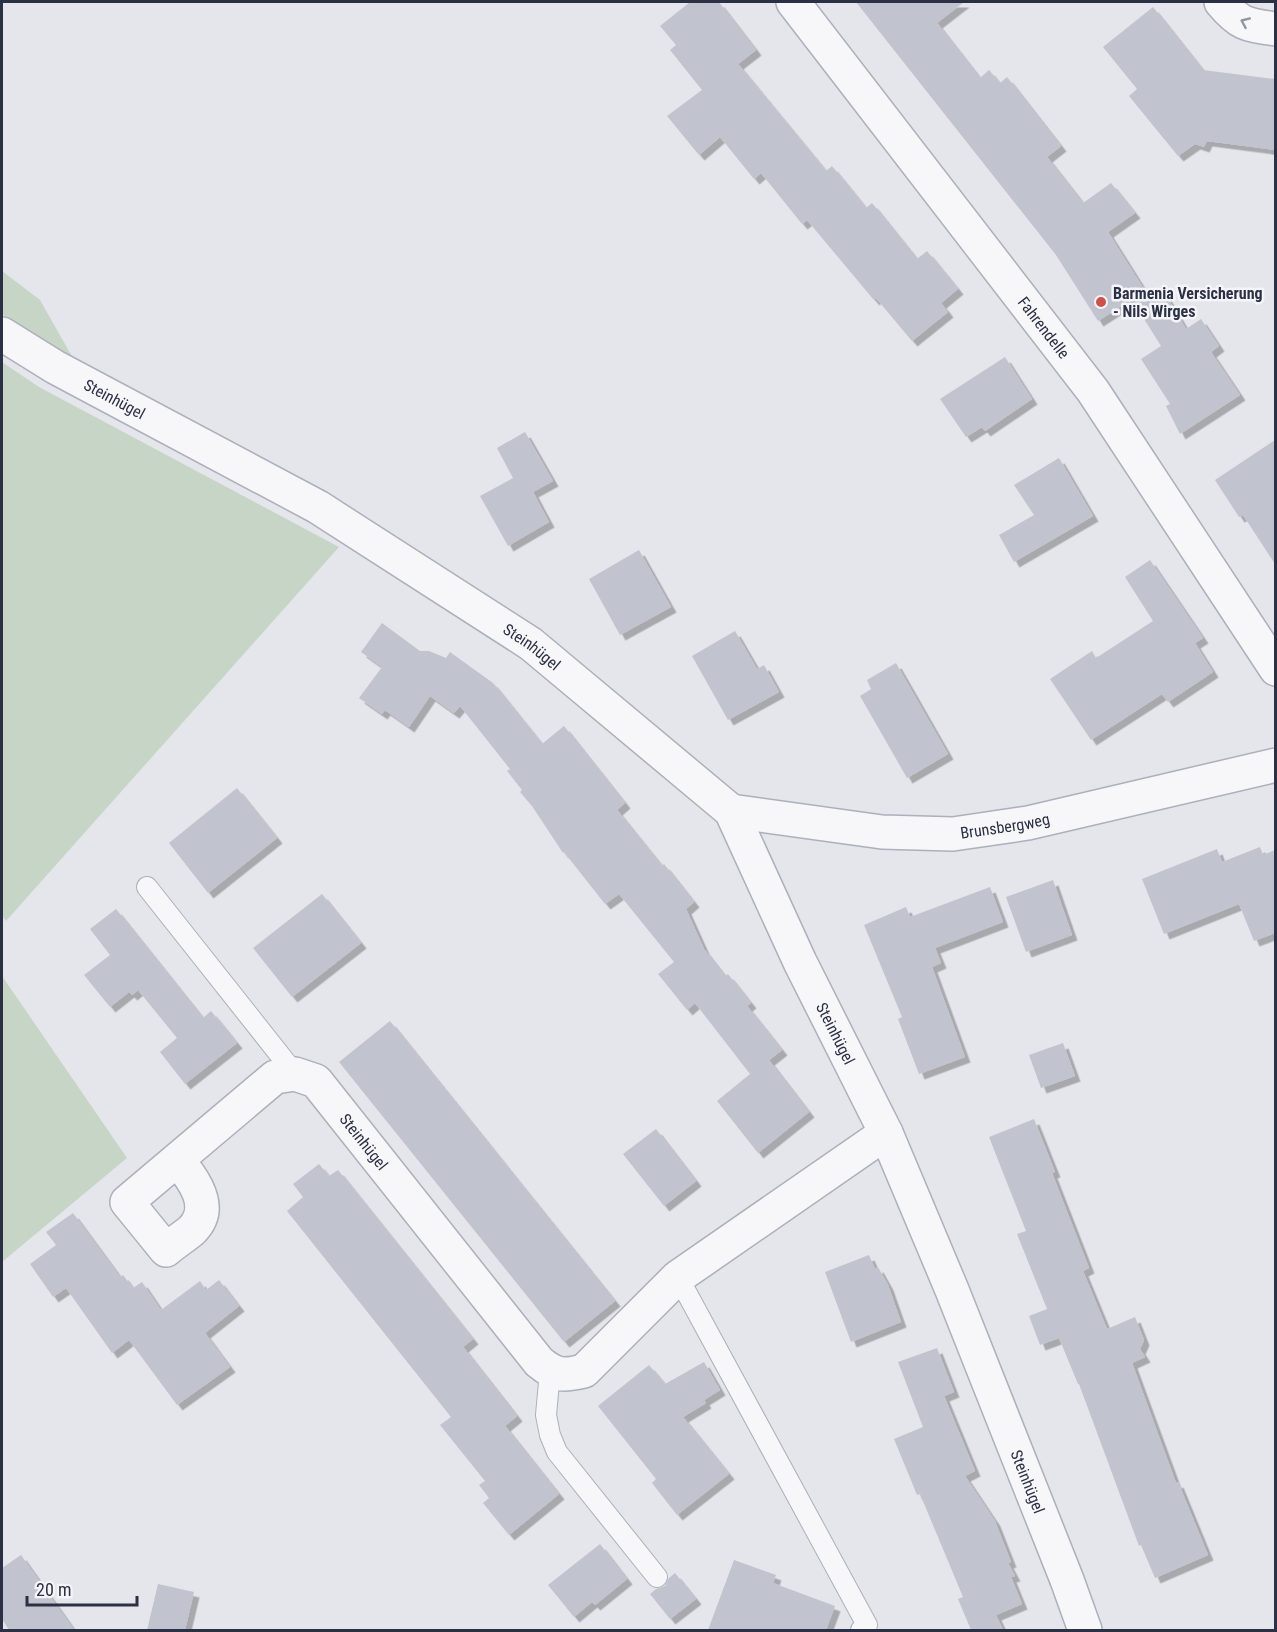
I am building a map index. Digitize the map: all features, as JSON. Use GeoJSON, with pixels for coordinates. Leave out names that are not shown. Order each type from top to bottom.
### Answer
{"type":"FeatureCollection","features":[{"type":"Feature","properties":{"kind":"street","name":"Fahrendelle"},"geometry":{"type":"LineString","coordinates":[[793,2],[1093,391],[1275,669]]}},
{"type":"Feature","properties":{"kind":"street"},"geometry":{"type":"LineString","coordinates":[[1221,2],[1240,22],[1275,29]]}},
{"type":"Feature","properties":{"kind":"street","name":"Steinhügel"},"geometry":{"type":"LineString","coordinates":[[2,334],[55,367],[318,507],[531,644],[731,811],[800,962],[886,1133],[952,1290],[1085,1630]]}},
{"type":"Feature","properties":{"kind":"street","name":"Brunsbergweg"},"geometry":{"type":"LineString","coordinates":[[731,811],[882,832],[953,834],[1028,823],[1275,765]]}},
{"type":"Feature","properties":{"kind":"street"},"geometry":{"type":"LineString","coordinates":[[177,1160],[275,1077],[295,1074]]}},
{"type":"Feature","properties":{"kind":"street","name":"Steinhügel"},"geometry":{"type":"LineString","coordinates":[[295,1074],[316,1081],[539,1362],[550,1371]]}},
{"type":"Feature","properties":{"kind":"street"},"geometry":{"type":"LineString","coordinates":[[550,1371],[567,1375],[584,1371],[678,1278],[886,1133]]}},
{"type":"Feature","properties":{"kind":"lane"},"geometry":{"type":"LineString","coordinates":[[147,886],[295,1074]]}},
{"type":"Feature","properties":{"kind":"lane"},"geometry":{"type":"LineString","coordinates":[[678,1278],[867,1625],[861,1630]]}},
{"type":"Feature","properties":{"kind":"lane"},"geometry":{"type":"LineString","coordinates":[[550,1371],[546,1415],[550,1435],[557,1452],[657,1576]]}},
{"type":"Feature","properties":{"kind":"green space"},"geometry":{"type":"Polygon","coordinates":[[[2,271],[40,300],[74,360],[2,314],[2,271]]]}},
{"type":"Feature","properties":{"kind":"green space"},"geometry":{"type":"Polygon","coordinates":[[[2,362],[39,387],[339,547],[6,921],[2,916],[2,362]]]}},
{"type":"Feature","properties":{"kind":"green space"},"geometry":{"type":"Polygon","coordinates":[[[2,976],[127,1158],[2,1262],[2,976]]]}},
{"type":"Feature","properties":{"kind":"building"},"geometry":{"type":"Polygon","coordinates":[[[690,2],[719,2],[756,50],[738,64],[826,171],[832,166],[866,208],[872,203],[917,259],[927,251],[958,289],[941,303],[948,312],[912,341],[876,298],[874,300],[807,220],[802,224],[761,173],[754,179],[720,137],[699,155],[667,116],[702,90],[670,50],[676,45],[660,26],[690,2]]]}},
{"type":"Feature","properties":{"kind":"building"},"geometry":{"type":"Polygon","coordinates":[[[856,2],[964,2],[937,23],[980,78],[989,70],[1000,83],[1007,77],[1061,146],[1047,157],[1083,203],[1111,183],[1135,213],[1108,232],[1145,291],[1098,321],[1056,255],[856,2]]]}},
{"type":"Feature","properties":{"kind":"building"},"geometry":{"type":"Polygon","coordinates":[[[1153,7],[1203,70],[1275,79],[1275,150],[1207,141],[1204,147],[1195,144],[1178,156],[1129,96],[1137,89],[1103,47],[1153,7]]]}},
{"type":"Feature","properties":{"kind":"building"},"geometry":{"type":"Polygon","coordinates":[[[1161,287],[1186,329],[1201,319],[1219,346],[1211,352],[1240,395],[1180,434],[1166,406],[1170,404],[1141,359],[1161,346],[1134,303],[1161,287]]]}},
{"type":"Feature","properties":{"kind":"building"},"geometry":{"type":"Polygon","coordinates":[[[1005,357],[1032,399],[985,431],[982,427],[966,437],[940,399],[1005,357]]]}},
{"type":"Feature","properties":{"kind":"building"},"geometry":{"type":"Polygon","coordinates":[[[525,432],[553,481],[533,492],[549,522],[508,546],[480,496],[513,478],[497,448],[525,432]]]}},
{"type":"Feature","properties":{"kind":"building"},"geometry":{"type":"Polygon","coordinates":[[[1275,440],[1275,564],[1243,515],[1239,517],[1215,480],[1275,440]]]}},
{"type":"Feature","properties":{"kind":"building"},"geometry":{"type":"Polygon","coordinates":[[[1059,458],[1093,516],[1014,562],[999,535],[1034,515],[1014,485],[1059,458]]]}},
{"type":"Feature","properties":{"kind":"building"},"geometry":{"type":"Polygon","coordinates":[[[639,550],[671,607],[620,635],[589,579],[639,550]]]}},
{"type":"Feature","properties":{"kind":"building"},"geometry":{"type":"Polygon","coordinates":[[[1150,560],[1203,638],[1195,643],[1213,672],[1168,702],[1162,694],[1091,740],[1050,679],[1092,651],[1096,658],[1153,621],[1125,577],[1150,560]]]}},
{"type":"Feature","properties":{"kind":"building"},"geometry":{"type":"Polygon","coordinates":[[[382,623],[420,651],[429,651],[446,658],[450,652],[493,683],[542,744],[564,726],[625,803],[617,810],[694,902],[686,909],[704,949],[725,976],[728,974],[751,1003],[747,1006],[782,1050],[769,1060],[809,1112],[758,1153],[717,1101],[750,1074],[695,1003],[687,1010],[658,974],[674,962],[619,894],[605,904],[563,853],[520,792],[522,790],[507,771],[510,769],[460,706],[454,713],[430,696],[409,727],[385,710],[382,714],[359,698],[382,667],[361,652],[382,623]]]}},
{"type":"Feature","properties":{"kind":"building"},"geometry":{"type":"Polygon","coordinates":[[[735,631],[757,669],[764,665],[779,692],[728,720],[692,656],[735,631]]]}},
{"type":"Feature","properties":{"kind":"building"},"geometry":{"type":"Polygon","coordinates":[[[896,663],[948,754],[907,778],[860,696],[871,689],[867,680],[896,663]]]}},
{"type":"Feature","properties":{"kind":"building"},"geometry":{"type":"Polygon","coordinates":[[[237,788],[277,838],[208,893],[169,843],[237,788]]]}},
{"type":"Feature","properties":{"kind":"building"},"geometry":{"type":"Polygon","coordinates":[[[1260,847],[1263,855],[1275,850],[1275,933],[1254,941],[1239,904],[1164,934],[1142,879],[1217,849],[1222,862],[1260,847]]]}},
{"type":"Feature","properties":{"kind":"building"},"geometry":{"type":"Polygon","coordinates":[[[1053,880],[1072,935],[1026,952],[1006,897],[1053,880]]]}},
{"type":"Feature","properties":{"kind":"building"},"geometry":{"type":"Polygon","coordinates":[[[990,887],[1003,922],[935,948],[941,963],[932,967],[965,1057],[919,1074],[898,1019],[902,1017],[864,925],[906,907],[910,917],[990,887]]]}},
{"type":"Feature","properties":{"kind":"building"},"geometry":{"type":"Polygon","coordinates":[[[322,894],[361,943],[292,997],[253,948],[322,894]]]}},
{"type":"Feature","properties":{"kind":"building"},"geometry":{"type":"Polygon","coordinates":[[[116,909],[203,1018],[211,1011],[237,1043],[185,1084],[160,1052],[177,1038],[138,990],[132,995],[129,992],[110,1007],[84,975],[110,955],[90,929],[116,909]]]}},
{"type":"Feature","properties":{"kind":"building"},"geometry":{"type":"Polygon","coordinates":[[[390,1021],[615,1301],[564,1342],[339,1062],[390,1021]]]}},
{"type":"Feature","properties":{"kind":"building"},"geometry":{"type":"Polygon","coordinates":[[[1063,1043],[1075,1076],[1041,1088],[1029,1055],[1063,1043]]]}},
{"type":"Feature","properties":{"kind":"building"},"geometry":{"type":"Polygon","coordinates":[[[1034,1119],[1055,1172],[1052,1173],[1089,1268],[1083,1271],[1107,1329],[1135,1317],[1144,1340],[1140,1349],[1145,1357],[1132,1363],[1176,1483],[1178,1482],[1208,1555],[1155,1578],[1141,1545],[1139,1546],[1079,1384],[1059,1338],[1040,1345],[1029,1316],[1047,1309],[1017,1234],[1026,1231],[989,1137],[1034,1119]]]}},
{"type":"Feature","properties":{"kind":"building"},"geometry":{"type":"Polygon","coordinates":[[[656,1129],[696,1181],[664,1206],[623,1154],[656,1129]]]}},
{"type":"Feature","properties":{"kind":"building"},"geometry":{"type":"Polygon","coordinates":[[[319,1164],[329,1176],[338,1170],[473,1339],[463,1347],[517,1416],[505,1426],[559,1494],[509,1535],[483,1503],[489,1498],[479,1485],[485,1481],[440,1425],[451,1417],[287,1211],[303,1197],[293,1184],[319,1164]]]}},
{"type":"Feature","properties":{"kind":"building"},"geometry":{"type":"Polygon","coordinates":[[[73,1213],[120,1277],[123,1275],[133,1288],[142,1282],[161,1310],[200,1281],[206,1290],[219,1280],[239,1306],[205,1333],[230,1367],[177,1405],[129,1340],[112,1353],[66,1288],[53,1297],[30,1264],[56,1245],[46,1232],[73,1213]]]}},
{"type":"Feature","properties":{"kind":"building"},"geometry":{"type":"Polygon","coordinates":[[[869,1255],[875,1269],[878,1267],[888,1285],[901,1322],[851,1342],[825,1272],[869,1255]]]}},
{"type":"Feature","properties":{"kind":"building"},"geometry":{"type":"Polygon","coordinates":[[[937,1348],[954,1392],[944,1396],[975,1471],[965,1476],[995,1521],[1011,1562],[1008,1563],[1015,1576],[1011,1577],[1022,1604],[996,1615],[1003,1630],[971,1630],[958,1599],[963,1597],[920,1494],[917,1495],[894,1439],[923,1427],[898,1362],[937,1348]]]}},
{"type":"Feature","properties":{"kind":"building"},"geometry":{"type":"Polygon","coordinates":[[[704,1362],[720,1390],[704,1400],[706,1403],[683,1417],[729,1474],[677,1515],[652,1483],[656,1479],[598,1406],[649,1365],[665,1384],[704,1362]]]}},
{"type":"Feature","properties":{"kind":"building"},"geometry":{"type":"Polygon","coordinates":[[[600,1544],[627,1579],[595,1605],[592,1602],[574,1617],[548,1585],[600,1544]]]}},
{"type":"Feature","properties":{"kind":"building"},"geometry":{"type":"Polygon","coordinates":[[[21,1555],[74,1630],[9,1630],[2,1619],[2,1568],[21,1555]]]}},
{"type":"Feature","properties":{"kind":"building"},"geometry":{"type":"Polygon","coordinates":[[[734,1560],[776,1575],[773,1583],[835,1606],[826,1630],[708,1630],[734,1560]]]}},
{"type":"Feature","properties":{"kind":"building"},"geometry":{"type":"Polygon","coordinates":[[[675,1573],[696,1599],[670,1619],[650,1594],[665,1586],[675,1573]]]}},
{"type":"Feature","properties":{"kind":"building"},"geometry":{"type":"Polygon","coordinates":[[[158,1584],[194,1592],[185,1630],[147,1630],[158,1584]]]}},
{"type":"Feature","properties":{"kind":"place","name":"Barmenia Versicherung - Nils Wirges"},"geometry":{"type":"Point","coordinates":[1101,302]}}]}
